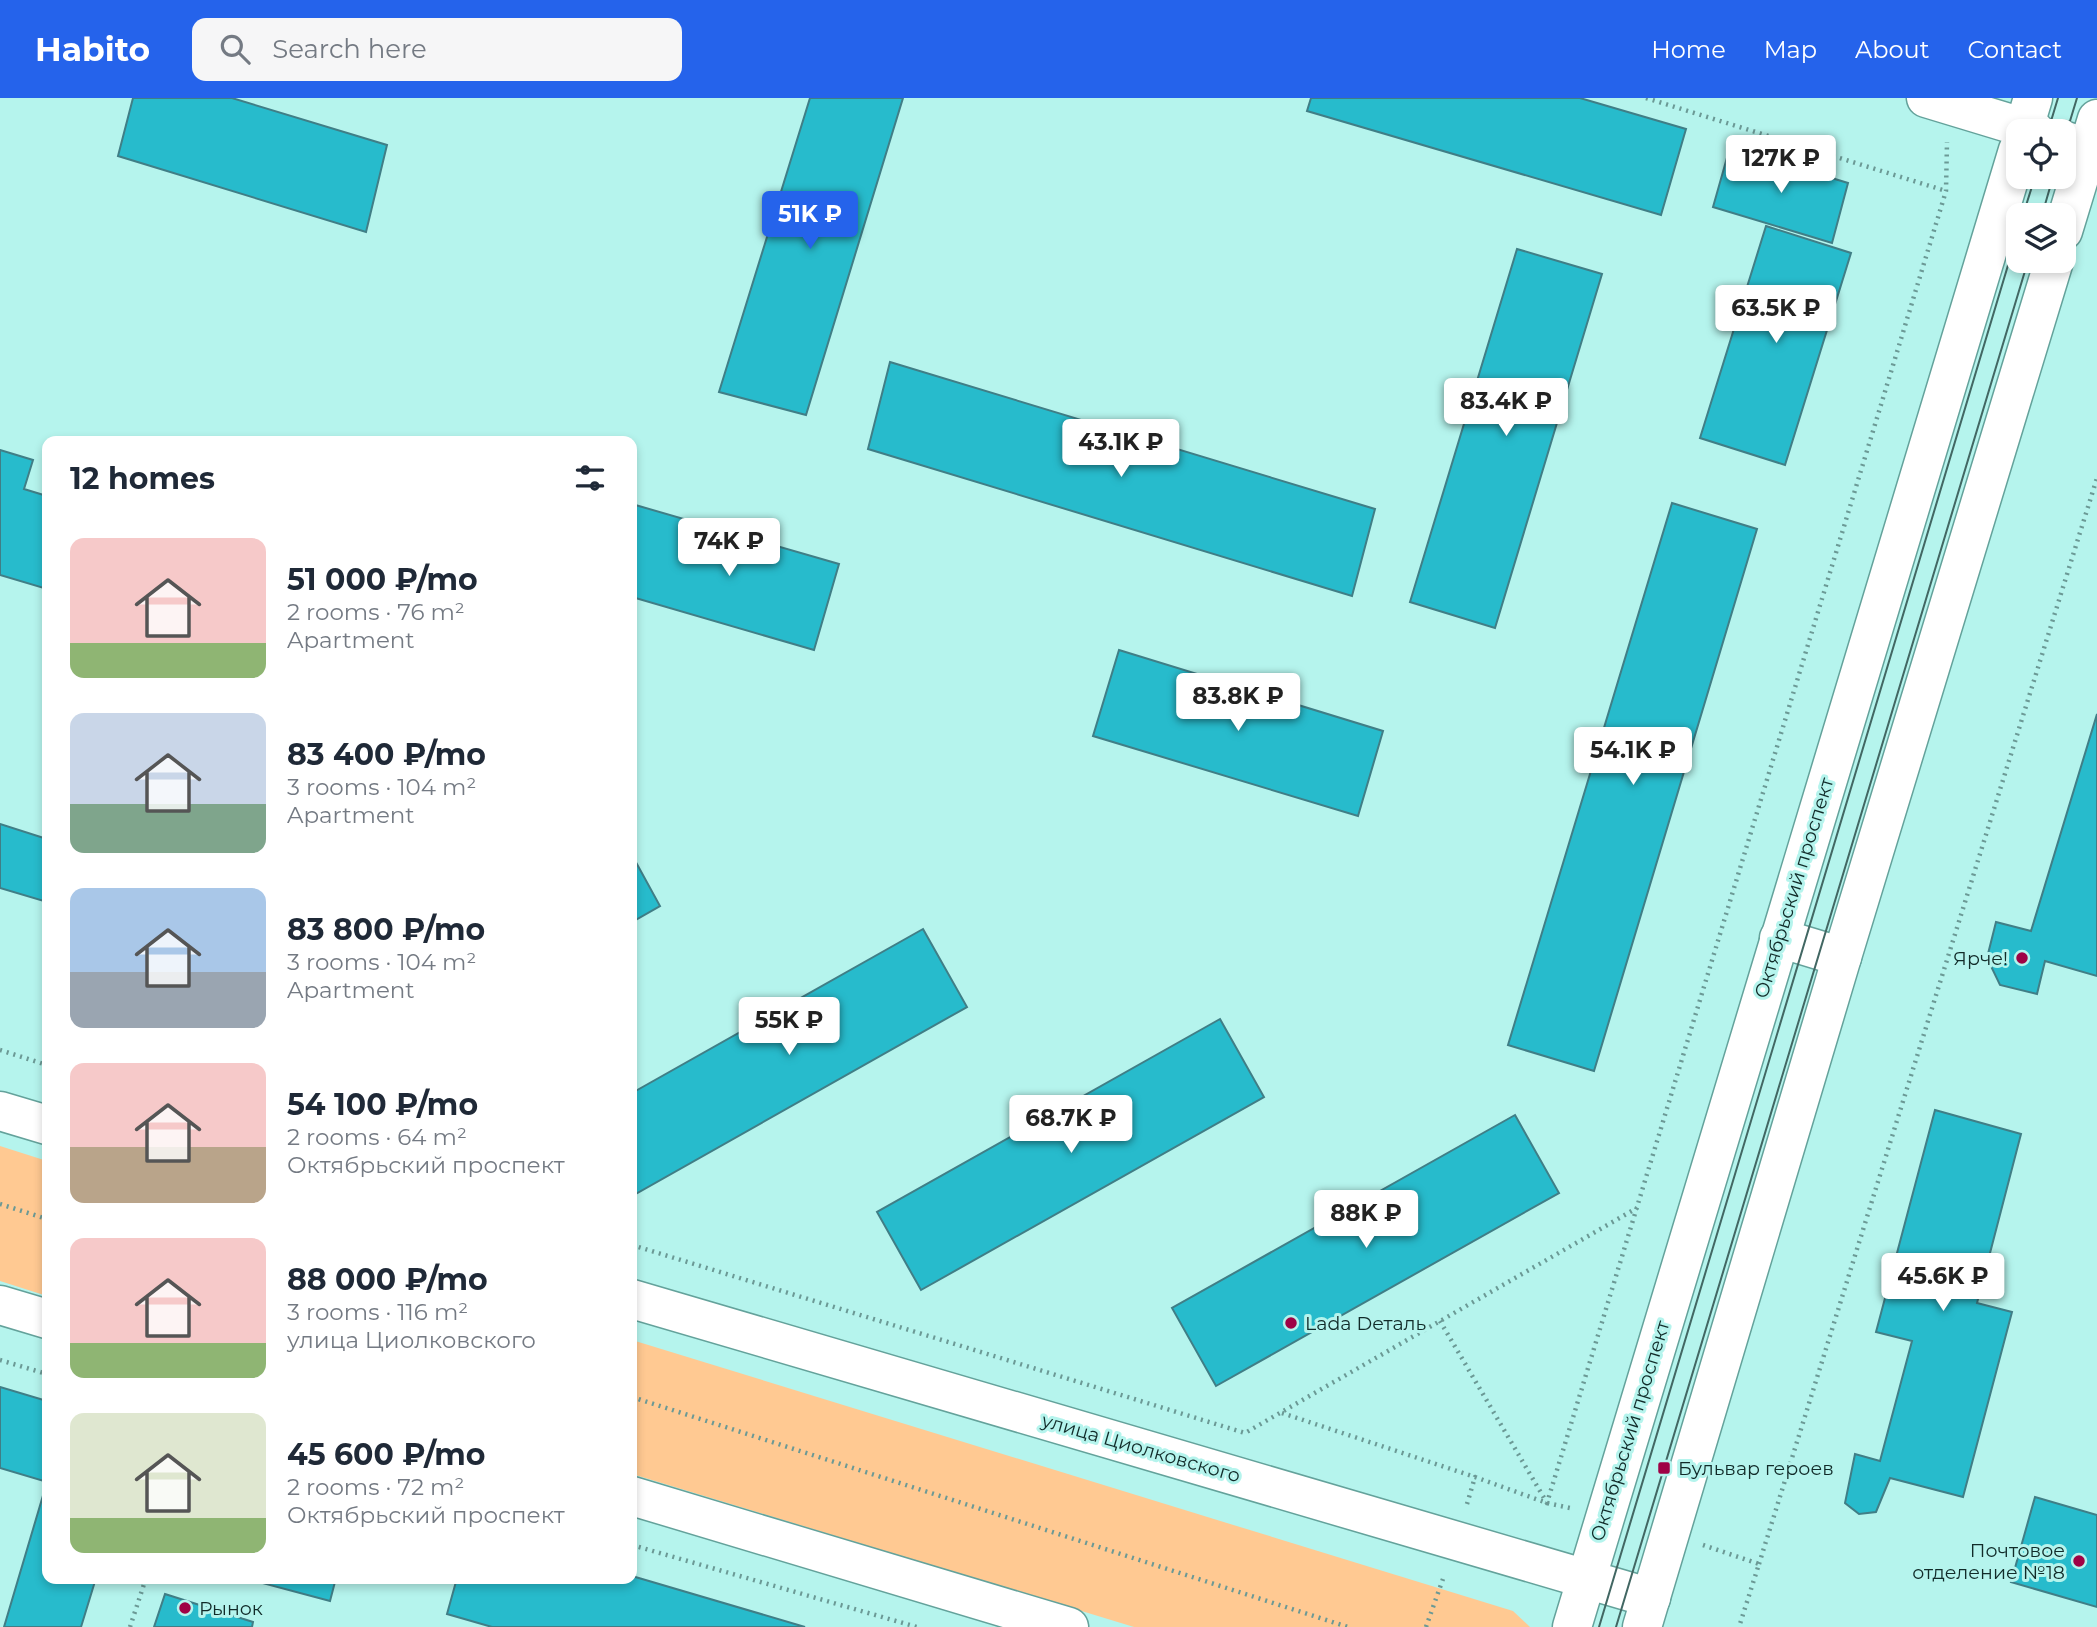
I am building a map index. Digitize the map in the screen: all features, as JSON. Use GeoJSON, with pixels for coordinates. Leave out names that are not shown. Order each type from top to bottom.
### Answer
{"type":"FeatureCollection","features":[{"type":"Feature","properties":{"kind":"main road"},"geometry":{"type":"LineString","coordinates":[[1937,101],[2006,122]]}},
{"type":"Feature","properties":{"kind":"main road"},"geometry":{"type":"LineString","coordinates":[[2069,203],[2083,136]]}},
{"type":"Feature","properties":{"kind":"main road","name":"Октябрьский проспект"},"geometry":{"type":"LineString","coordinates":[[1572,1627],[2008,189]]}},
{"type":"Feature","properties":{"kind":"main road"},"geometry":{"type":"LineString","coordinates":[[1646,1612],[2050,273]]}},
{"type":"Feature","properties":{"kind":"main road"},"geometry":{"type":"LineString","coordinates":[[1779,938],[1842,957]]}},
{"type":"Feature","properties":{"kind":"main road"},"geometry":{"type":"LineString","coordinates":[[0,1111],[42,1124]]}},
{"type":"Feature","properties":{"kind":"main road","name":"улица Циолковского"},"geometry":{"type":"LineString","coordinates":[[637,1300],[1455,1542],[1586,1578],[1646,1612]]}},
{"type":"Feature","properties":{"kind":"main road"},"geometry":{"type":"LineString","coordinates":[[0,1304],[42,1317]]}},
{"type":"Feature","properties":{"kind":"main road"},"geometry":{"type":"LineString","coordinates":[[637,1497],[1069,1627]]}},
{"type":"Feature","properties":{"kind":"path"},"geometry":{"type":"LineString","coordinates":[[1646,98],[1946,191]]}},
{"type":"Feature","properties":{"kind":"path"},"geometry":{"type":"LineString","coordinates":[[1440,1321],[1547,1503],[1946,191],[1937,101]]}},
{"type":"Feature","properties":{"kind":"path"},"geometry":{"type":"LineString","coordinates":[[1759,1564],[2097,478]]}},
{"type":"Feature","properties":{"kind":"path"},"geometry":{"type":"LineString","coordinates":[[0,1050],[42,1063]]}},
{"type":"Feature","properties":{"kind":"path"},"geometry":{"type":"LineString","coordinates":[[0,1204],[42,1217]]}},
{"type":"Feature","properties":{"kind":"path"},"geometry":{"type":"LineString","coordinates":[[637,1247],[1245,1433],[1637,1208]]}},
{"type":"Feature","properties":{"kind":"path"},"geometry":{"type":"LineString","coordinates":[[0,1360],[42,1373]]}},
{"type":"Feature","properties":{"kind":"path"},"geometry":{"type":"LineString","coordinates":[[637,1399],[1348,1627]]}},
{"type":"Feature","properties":{"kind":"path"},"geometry":{"type":"LineString","coordinates":[[1282,1412],[1475,1477]]}},
{"type":"Feature","properties":{"kind":"path"},"geometry":{"type":"LineString","coordinates":[[637,1546],[917,1627]]}},
{"type":"Feature","properties":{"kind":"path"},"geometry":{"type":"LineString","coordinates":[[130,1627],[144,1584]]}},
{"type":"Feature","properties":{"kind":"shaded area"},"geometry":{"type":"Polygon","coordinates":[[[0,1146],[42,1159],[42,1294],[0,1281],[0,1146]]]}},
{"type":"Feature","properties":{"kind":"shaded area"},"geometry":{"type":"Polygon","coordinates":[[[637,1342],[1513,1611],[1530,1627],[1134,1627],[637,1476],[637,1342]]]}},
{"type":"Feature","properties":{"kind":"building"},"geometry":{"type":"Polygon","coordinates":[[[133,98],[232,98],[387,145],[366,232],[118,156],[133,98]]]}},
{"type":"Feature","properties":{"kind":"building"},"geometry":{"type":"Polygon","coordinates":[[[810,98],[903,98],[806,415],[719,392],[810,98]]]}},
{"type":"Feature","properties":{"kind":"building"},"geometry":{"type":"Polygon","coordinates":[[[1311,98],[1580,98],[1686,129],[1661,215],[1307,111],[1311,98]]]}},
{"type":"Feature","properties":{"kind":"building"},"geometry":{"type":"Polygon","coordinates":[[[1730,147],[1848,183],[1832,243],[1713,207],[1730,147]]]}},
{"type":"Feature","properties":{"kind":"building"},"geometry":{"type":"Polygon","coordinates":[[[1766,226],[1851,253],[1785,465],[1700,438],[1766,226]]]}},
{"type":"Feature","properties":{"kind":"building"},"geometry":{"type":"Polygon","coordinates":[[[1517,249],[1602,274],[1495,628],[1410,602],[1517,249]]]}},
{"type":"Feature","properties":{"kind":"building"},"geometry":{"type":"Polygon","coordinates":[[[890,362],[1375,509],[1352,596],[868,449],[890,362]]]}},
{"type":"Feature","properties":{"kind":"building"},"geometry":{"type":"Polygon","coordinates":[[[0,450],[33,460],[24,489],[42,494],[42,588],[0,575],[0,450]]]}},
{"type":"Feature","properties":{"kind":"building"},"geometry":{"type":"Polygon","coordinates":[[[1672,503],[1757,529],[1594,1071],[1508,1045],[1672,503]]]}},
{"type":"Feature","properties":{"kind":"building"},"geometry":{"type":"Polygon","coordinates":[[[637,505],[839,564],[814,650],[637,598],[637,505]]]}},
{"type":"Feature","properties":{"kind":"building"},"geometry":{"type":"Polygon","coordinates":[[[1119,650],[1383,731],[1358,816],[1093,736],[1119,650]]]}},
{"type":"Feature","properties":{"kind":"building"},"geometry":{"type":"Polygon","coordinates":[[[2097,714],[2097,976],[2045,961],[2037,994],[2000,985],[1987,958],[1996,922],[2031,931],[2097,714]]]}},
{"type":"Feature","properties":{"kind":"building"},"geometry":{"type":"Polygon","coordinates":[[[0,824],[42,837],[42,901],[0,888],[0,824]]]}},
{"type":"Feature","properties":{"kind":"building"},"geometry":{"type":"Polygon","coordinates":[[[637,864],[660,906],[637,919],[637,864]]]}},
{"type":"Feature","properties":{"kind":"building"},"geometry":{"type":"Polygon","coordinates":[[[923,929],[967,1007],[637,1193],[637,1090],[923,929]]]}},
{"type":"Feature","properties":{"kind":"building"},"geometry":{"type":"Polygon","coordinates":[[[1220,1019],[1264,1097],[921,1290],[877,1212],[1220,1019]]]}},
{"type":"Feature","properties":{"kind":"building"},"geometry":{"type":"Polygon","coordinates":[[[1935,1110],[2021,1134],[1977,1303],[2012,1312],[1963,1497],[1890,1478],[1876,1512],[1859,1514],[1845,1503],[1855,1454],[1880,1461],[1912,1341],[1876,1332],[1935,1110]]]}},
{"type":"Feature","properties":{"kind":"building"},"geometry":{"type":"Polygon","coordinates":[[[1515,1115],[1559,1193],[1216,1386],[1172,1308],[1515,1115]]]}},
{"type":"Feature","properties":{"kind":"building"},"geometry":{"type":"Polygon","coordinates":[[[0,1387],[42,1400],[42,1481],[0,1468],[0,1387]]]}},
{"type":"Feature","properties":{"kind":"building"},"geometry":{"type":"Polygon","coordinates":[[[2035,1497],[2097,1515],[2097,1607],[2011,1582],[2035,1497]]]}},
{"type":"Feature","properties":{"kind":"building"},"geometry":{"type":"Polygon","coordinates":[[[42,1499],[42,1584],[94,1584],[81,1627],[4,1627],[42,1499]]]}},
{"type":"Feature","properties":{"kind":"building"},"geometry":{"type":"Polygon","coordinates":[[[637,1577],[805,1627],[492,1627],[447,1614],[455,1584],[637,1584],[637,1577]]]}},
{"type":"Feature","properties":{"kind":"building"},"geometry":{"type":"Polygon","coordinates":[[[266,1584],[334,1584],[330,1601],[266,1584]]]}},
{"type":"Feature","properties":{"kind":"building","name":"Рынок"},"geometry":{"type":"Polygon","coordinates":[[[165,1594],[253,1622],[252,1627],[154,1627],[165,1594]]]}},
{"type":"Feature","properties":{"kind":"tram line"},"geometry":{"type":"LineString","coordinates":[[2052,119],[2058,98]]}},
{"type":"Feature","properties":{"kind":"tram line"},"geometry":{"type":"LineString","coordinates":[[2071,119],[2077,98]]}},
{"type":"Feature","properties":{"kind":"tram line"},"geometry":{"type":"LineString","coordinates":[[2027,203],[2031,189]]}},
{"type":"Feature","properties":{"kind":"tram line"},"geometry":{"type":"LineString","coordinates":[[2045,203],[2050,189]]}},
{"type":"Feature","properties":{"kind":"tram line"},"geometry":{"type":"LineString","coordinates":[[1599,1627],[2006,272]]}},
{"type":"Feature","properties":{"kind":"tram line"},"geometry":{"type":"LineString","coordinates":[[1616,1627],[2024,273]]}},
{"type":"Feature","properties":{"kind":"place","name":"Ярче!"},"geometry":{"type":"Point","coordinates":[2022,958]}},
{"type":"Feature","properties":{"kind":"place","name":"Lada Dеталь"},"geometry":{"type":"Point","coordinates":[1291,1323]}},
{"type":"Feature","properties":{"kind":"place","name":"Бульвар героев"},"geometry":{"type":"Point","coordinates":[1664,1468]}},
{"type":"Feature","properties":{"kind":"place","name":"Почтовое отделение №18"},"geometry":{"type":"Point","coordinates":[2079,1561]}},
{"type":"Feature","properties":{"kind":"place","name":"Рынок"},"geometry":{"type":"Point","coordinates":[185,1608]}}]}
